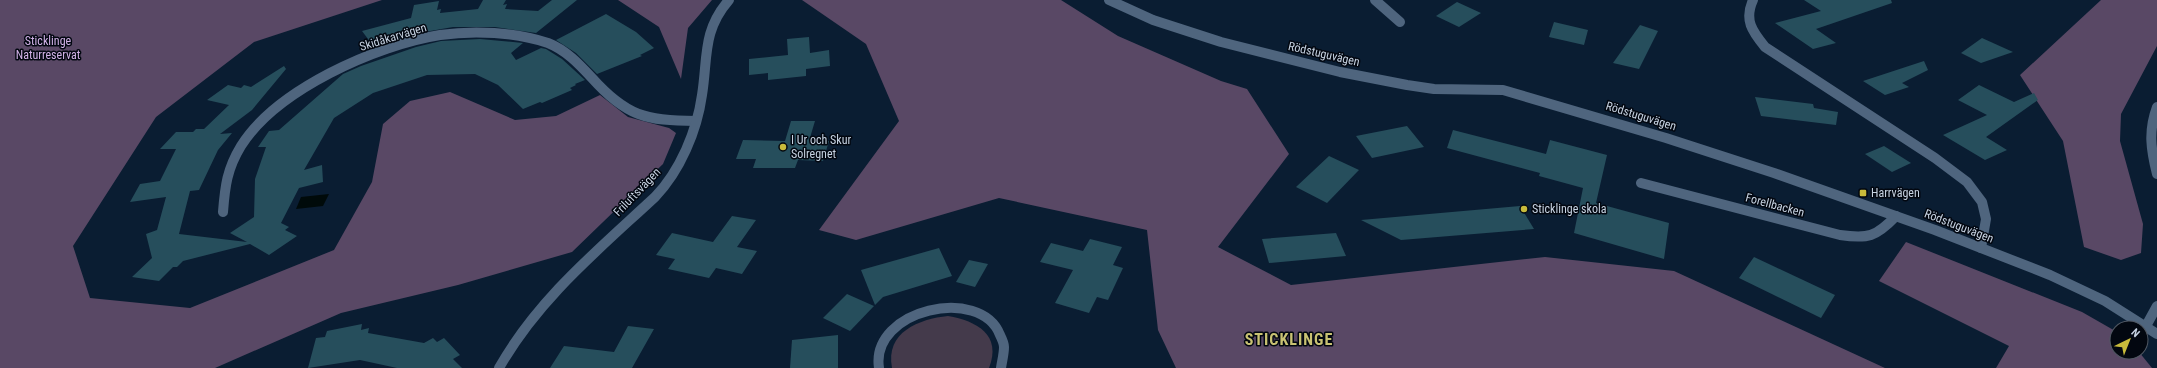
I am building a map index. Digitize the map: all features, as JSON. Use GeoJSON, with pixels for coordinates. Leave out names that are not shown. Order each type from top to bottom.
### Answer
{"type":"FeatureCollection","features":[{"type":"Feature","properties":{"kind":"street","name":"Friluftsvägen"},"geometry":{"type":"LineString","coordinates":[[499,368],[510,346],[555,291],[668,182],[700,109],[704,49],[709,28],[715,17],[729,0]]}},
{"type":"Feature","properties":{"kind":"street","name":"Rödstuguvägen"},"geometry":{"type":"LineString","coordinates":[[1109,0],[1159,23],[1213,41],[1327,69],[1425,88],[1480,88],[1503,90],[1677,141],[1896,216],[2066,281],[2136,320]]}},
{"type":"Feature","properties":{"kind":"street"},"geometry":{"type":"LineString","coordinates":[[1375,0],[1400,22]]}},
{"type":"Feature","properties":{"kind":"street"},"geometry":{"type":"LineString","coordinates":[[1753,0],[1747,16],[1750,26],[1765,47],[1935,158],[1967,182],[1982,202],[1986,219],[1981,248]]}},
{"type":"Feature","properties":{"kind":"street","name":"Skidåkarvägen"},"geometry":{"type":"LineString","coordinates":[[223,212],[221,199],[224,182],[232,160],[246,139],[270,113],[307,86],[360,59],[398,45],[439,36],[497,33],[548,43],[574,58],[623,107],[657,119],[696,121]]}},
{"type":"Feature","properties":{"kind":"street"},"geometry":{"type":"LineString","coordinates":[[2157,107],[2149,123],[2149,145],[2157,174]]}},
{"type":"Feature","properties":{"kind":"street","name":"Forellbacken"},"geometry":{"type":"LineString","coordinates":[[1641,183],[1852,237],[1865,239],[1881,233],[1896,216]]}},
{"type":"Feature","properties":{"kind":"street"},"geometry":{"type":"LineString","coordinates":[[2149,321],[2157,306]]}},
{"type":"Feature","properties":{"kind":"street"},"geometry":{"type":"LineString","coordinates":[[880,368],[878,363],[880,346],[890,330],[906,318],[925,310],[946,307],[966,309],[984,317],[997,329],[1003,340],[1005,349],[1002,368]]}},
{"type":"Feature","properties":{"kind":"shaded area"},"geometry":{"type":"Polygon","coordinates":[[[329,194],[323,206],[296,209],[301,197],[329,194]]]}},
{"type":"Feature","properties":{"kind":"shaded area"},"geometry":{"type":"Polygon","coordinates":[[[948,316],[959,318],[977,326],[989,338],[992,347],[992,356],[989,368],[892,368],[891,356],[894,345],[906,330],[926,320],[948,316]]]}},
{"type":"Feature","properties":{"kind":"green space","name":"Sticklinge Naturreservat"},"geometry":{"type":"Polygon","coordinates":[[[0,0],[382,0],[254,42],[156,117],[73,246],[90,298],[190,308],[334,250],[372,182],[383,124],[410,101],[450,92],[515,120],[556,116],[600,95],[628,117],[669,128],[676,133],[663,164],[572,252],[458,285],[341,313],[215,368],[0,368],[0,0]]]}},
{"type":"Feature","properties":{"kind":"green space"},"geometry":{"type":"Polygon","coordinates":[[[618,0],[712,0],[688,28],[681,79],[659,27],[618,0]]]}},
{"type":"Feature","properties":{"kind":"green space"},"geometry":{"type":"Polygon","coordinates":[[[802,0],[1061,0],[1118,36],[1221,81],[1247,89],[1289,154],[1218,247],[1291,285],[1545,257],[1674,271],[1885,368],[1176,368],[1158,330],[1147,230],[999,198],[856,240],[819,230],[899,121],[866,44],[802,0]]]}},
{"type":"Feature","properties":{"kind":"green space"},"geometry":{"type":"Polygon","coordinates":[[[2101,0],[2157,0],[2157,46],[2121,114],[2120,141],[2143,224],[2141,253],[2121,260],[2084,247],[2063,141],[2020,75],[2101,0]]]}},
{"type":"Feature","properties":{"kind":"green space"},"geometry":{"type":"Polygon","coordinates":[[[1906,242],[2082,312],[2109,327],[2109,360],[2146,360],[2152,368],[1996,368],[2009,346],[1879,281],[1906,242]]]}},
{"type":"Feature","properties":{"kind":"building"},"geometry":{"type":"Polygon","coordinates":[[[483,0],[506,0],[503,5],[507,4],[505,9],[538,11],[552,0],[577,0],[536,33],[495,27],[453,27],[413,34],[374,47],[362,31],[411,18],[414,5],[439,1],[437,10],[441,9],[440,13],[478,9],[483,0]]]}},
{"type":"Feature","properties":{"kind":"building"},"geometry":{"type":"Polygon","coordinates":[[[1804,0],[1891,0],[1892,3],[1816,29],[1836,43],[1813,49],[1775,23],[1821,11],[1804,0]]]}},
{"type":"Feature","properties":{"kind":"building"},"geometry":{"type":"Polygon","coordinates":[[[1457,2],[1481,13],[1459,27],[1436,16],[1457,2]]]}},
{"type":"Feature","properties":{"kind":"building"},"geometry":{"type":"Polygon","coordinates":[[[606,14],[636,32],[654,48],[640,55],[642,56],[597,74],[576,53],[556,40],[606,14]]]}},
{"type":"Feature","properties":{"kind":"building"},"geometry":{"type":"Polygon","coordinates":[[[1554,22],[1588,30],[1584,45],[1549,37],[1554,22]]]}},
{"type":"Feature","properties":{"kind":"building"},"geometry":{"type":"Polygon","coordinates":[[[1640,25],[1658,31],[1639,69],[1613,63],[1640,25]]]}},
{"type":"Feature","properties":{"kind":"building"},"geometry":{"type":"Polygon","coordinates":[[[809,37],[810,53],[829,50],[830,66],[806,69],[806,76],[768,80],[768,73],[749,75],[749,59],[788,55],[787,39],[809,37]]]}},
{"type":"Feature","properties":{"kind":"building"},"geometry":{"type":"Polygon","coordinates":[[[1982,38],[2013,52],[1981,63],[1961,53],[1982,38]]]}},
{"type":"Feature","properties":{"kind":"building"},"geometry":{"type":"Polygon","coordinates":[[[480,39],[523,43],[511,53],[516,60],[541,48],[546,49],[562,59],[585,80],[575,84],[576,85],[570,88],[572,90],[542,103],[540,102],[523,109],[498,85],[475,74],[427,75],[373,93],[334,118],[304,170],[322,165],[323,182],[299,188],[281,223],[289,227],[285,230],[297,236],[269,255],[250,244],[183,261],[177,267],[173,267],[159,281],[132,277],[152,258],[146,234],[157,230],[166,197],[130,202],[140,184],[160,181],[176,149],[160,149],[176,132],[193,132],[196,129],[204,129],[229,105],[207,100],[228,85],[241,88],[244,85],[251,87],[284,66],[286,69],[252,110],[220,134],[232,133],[218,150],[199,190],[190,191],[179,234],[247,242],[230,233],[254,217],[255,179],[266,147],[258,147],[269,131],[279,130],[343,74],[361,66],[416,47],[441,41],[480,39]]]}},
{"type":"Feature","properties":{"kind":"building"},"geometry":{"type":"Polygon","coordinates":[[[1924,61],[1928,70],[1902,83],[1909,87],[1885,95],[1863,81],[1924,61]]]}},
{"type":"Feature","properties":{"kind":"building"},"geometry":{"type":"Polygon","coordinates":[[[1979,85],[2014,102],[2034,93],[2038,100],[1986,137],[2007,150],[1985,160],[1943,135],[1987,115],[1958,100],[1979,85]]]}},
{"type":"Feature","properties":{"kind":"building"},"geometry":{"type":"Polygon","coordinates":[[[1755,97],[1813,104],[1814,108],[1838,112],[1836,125],[1761,116],[1755,97]]]}},
{"type":"Feature","properties":{"kind":"building"},"geometry":{"type":"Polygon","coordinates":[[[791,121],[815,121],[809,141],[829,141],[823,161],[798,160],[795,168],[753,168],[756,159],[736,159],[743,140],[785,141],[791,121]]]}},
{"type":"Feature","properties":{"kind":"building"},"geometry":{"type":"Polygon","coordinates":[[[1407,126],[1424,147],[1372,158],[1356,136],[1407,126]]]}},
{"type":"Feature","properties":{"kind":"building"},"geometry":{"type":"Polygon","coordinates":[[[1453,130],[1546,154],[1550,140],[1607,155],[1596,203],[1669,223],[1664,259],[1574,233],[1583,188],[1539,176],[1540,173],[1447,148],[1453,130]]]}},
{"type":"Feature","properties":{"kind":"building"},"geometry":{"type":"Polygon","coordinates":[[[1884,146],[1911,163],[1892,172],[1865,154],[1884,146]]]}},
{"type":"Feature","properties":{"kind":"building"},"geometry":{"type":"Polygon","coordinates":[[[1329,156],[1359,170],[1327,203],[1296,187],[1329,156]]]}},
{"type":"Feature","properties":{"kind":"building"},"geometry":{"type":"Polygon","coordinates":[[[1520,206],[1534,229],[1401,240],[1361,220],[1520,206]]]}},
{"type":"Feature","properties":{"kind":"building"},"geometry":{"type":"Polygon","coordinates":[[[732,216],[756,220],[737,247],[757,251],[742,274],[716,268],[709,278],[668,269],[675,259],[656,255],[672,233],[713,242],[732,216]]]}},
{"type":"Feature","properties":{"kind":"building"},"geometry":{"type":"Polygon","coordinates":[[[1336,233],[1346,256],[1269,263],[1262,239],[1336,233]]]}},
{"type":"Feature","properties":{"kind":"building"},"geometry":{"type":"Polygon","coordinates":[[[1090,239],[1122,247],[1113,265],[1123,268],[1108,300],[1097,297],[1089,313],[1055,303],[1073,270],[1040,262],[1051,243],[1083,251],[1090,239]]]}},
{"type":"Feature","properties":{"kind":"building"},"geometry":{"type":"Polygon","coordinates":[[[939,248],[952,276],[883,297],[875,305],[861,270],[939,248]]]}},
{"type":"Feature","properties":{"kind":"building"},"geometry":{"type":"Polygon","coordinates":[[[1754,257],[1835,295],[1821,318],[1739,278],[1754,257]]]}},
{"type":"Feature","properties":{"kind":"building"},"geometry":{"type":"Polygon","coordinates":[[[969,260],[988,264],[975,287],[956,282],[969,260]]]}},
{"type":"Feature","properties":{"kind":"building"},"geometry":{"type":"Polygon","coordinates":[[[847,294],[874,306],[850,331],[823,318],[847,294]]]}},
{"type":"Feature","properties":{"kind":"building"},"geometry":{"type":"Polygon","coordinates":[[[362,324],[361,330],[369,328],[368,333],[424,343],[433,338],[437,342],[444,338],[460,355],[453,359],[462,368],[397,368],[360,360],[308,368],[316,338],[325,337],[327,331],[362,324]]]}},
{"type":"Feature","properties":{"kind":"building"},"geometry":{"type":"Polygon","coordinates":[[[628,326],[654,329],[632,368],[550,368],[564,346],[614,352],[628,326]]]}},
{"type":"Feature","properties":{"kind":"building"},"geometry":{"type":"Polygon","coordinates":[[[838,335],[838,368],[790,368],[792,340],[838,335]]]}},
{"type":"Feature","properties":{"kind":"place","name":"I Ur och Skur Solregnet"},"geometry":{"type":"Point","coordinates":[783,147]}},
{"type":"Feature","properties":{"kind":"place","name":"Harrvägen"},"geometry":{"type":"Point","coordinates":[1863,193]}},
{"type":"Feature","properties":{"kind":"place","name":"Sticklinge skola"},"geometry":{"type":"Point","coordinates":[1524,209]}},
{"type":"Feature","properties":{"kind":"district","name":"STICKLINGE"},"geometry":{"type":"Point","coordinates":[1289,339]}}]}
